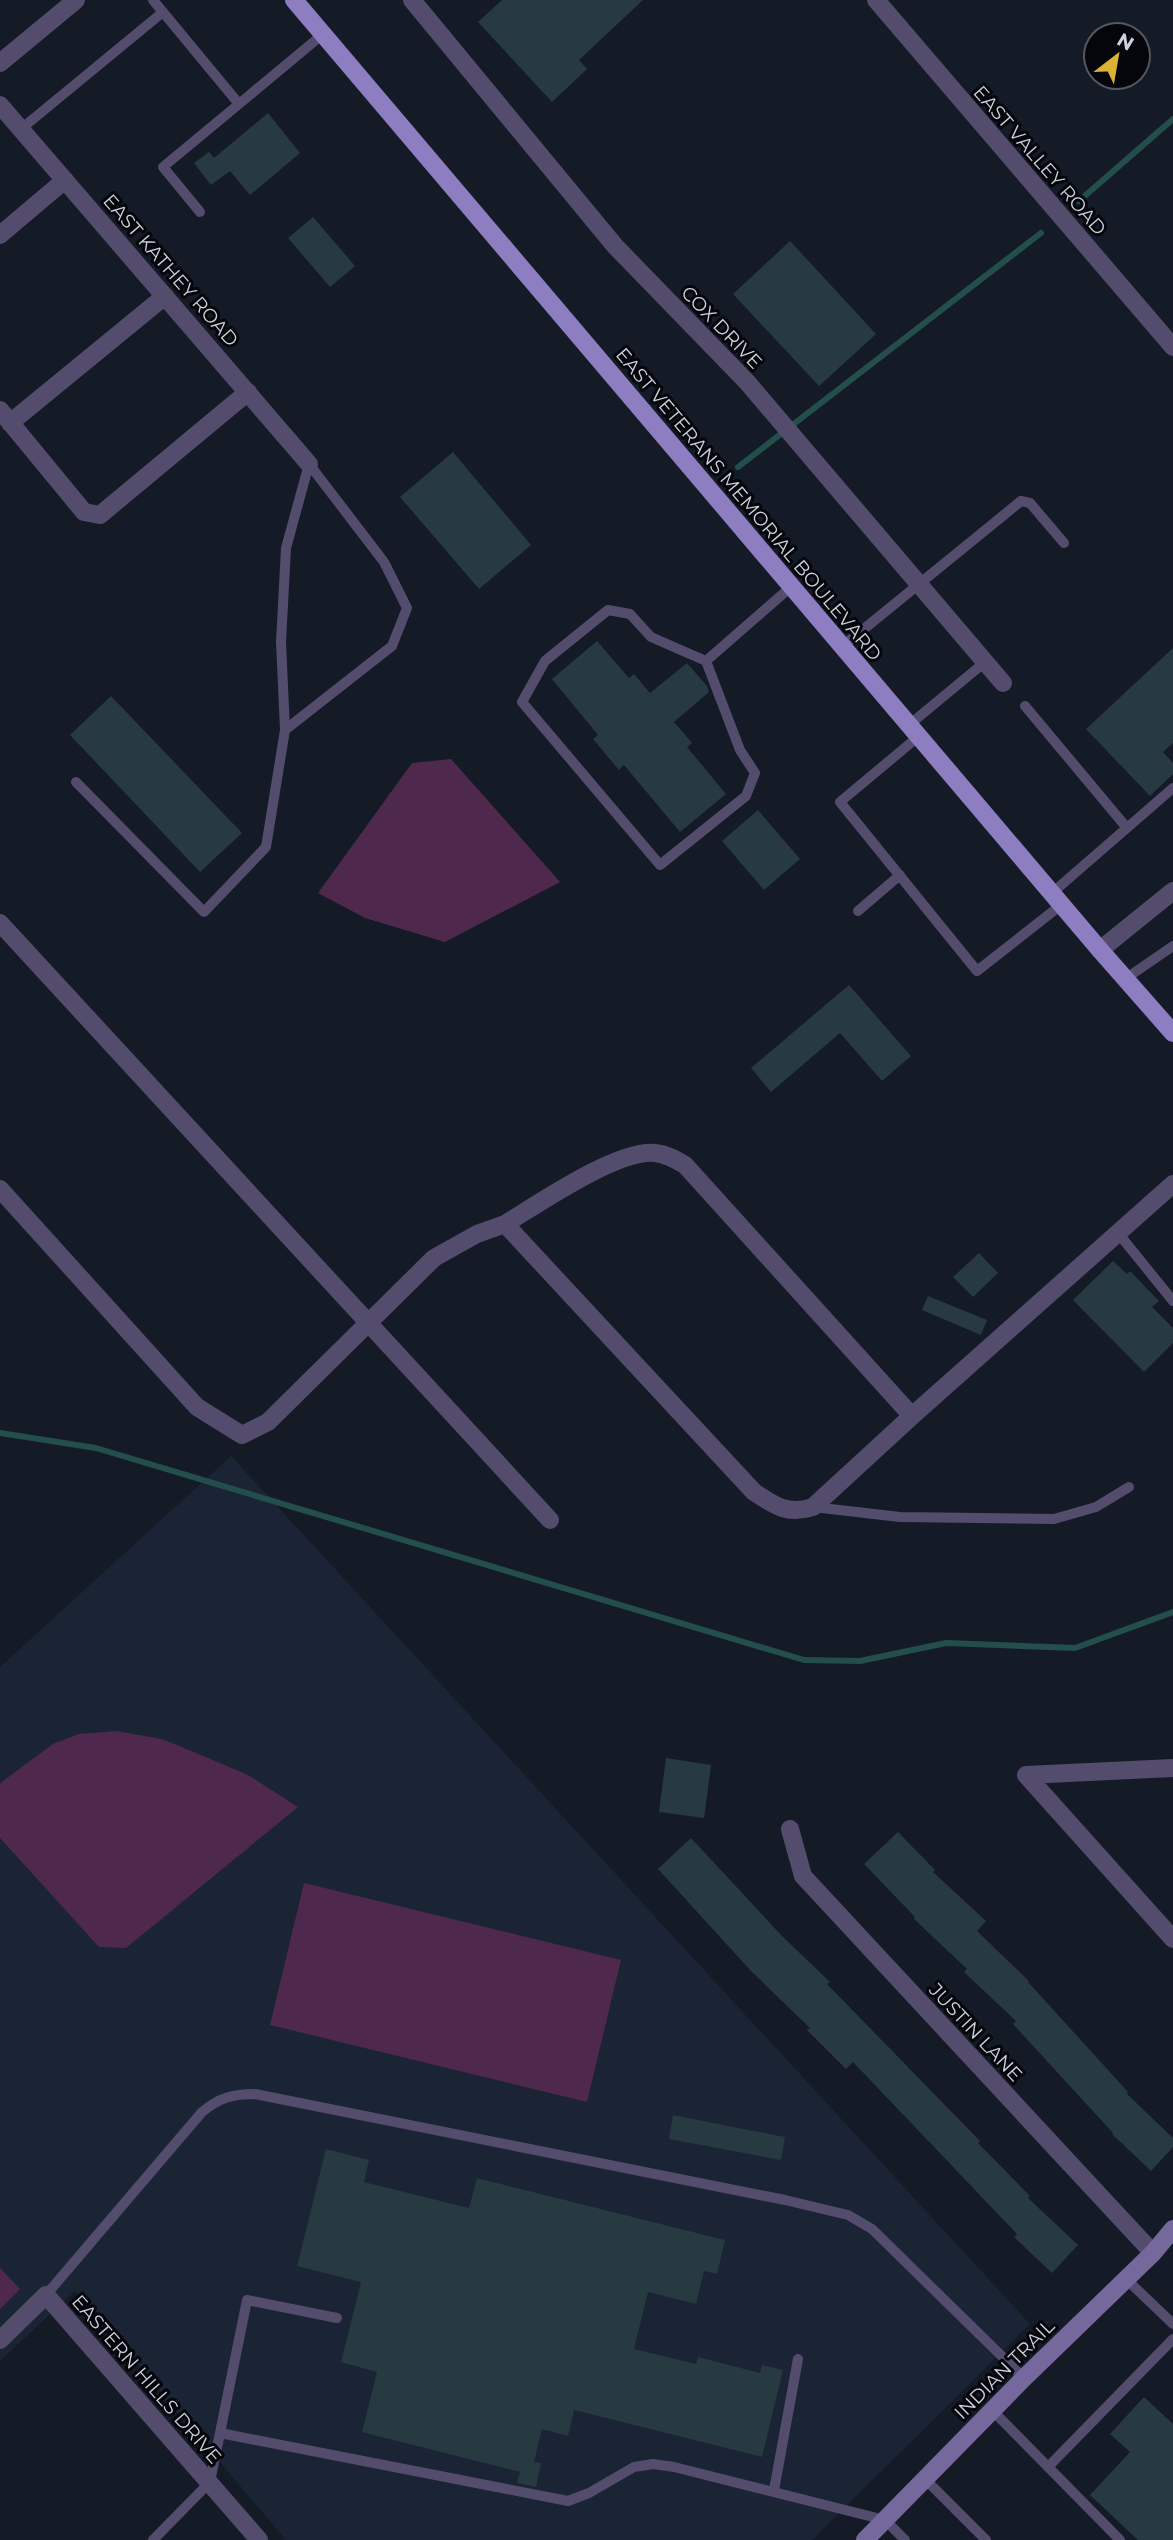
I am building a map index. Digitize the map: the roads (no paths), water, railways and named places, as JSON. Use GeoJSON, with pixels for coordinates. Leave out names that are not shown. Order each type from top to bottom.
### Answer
{"type":"FeatureCollection","features":[{"type":"Feature","properties":{"kind":"main road","name":"EAST VETERANS MEMORIAL BOULEVARD"},"geometry":{"type":"LineString","coordinates":[[294,0],[1173,1034]]}},
{"type":"Feature","properties":{"kind":"street"},"geometry":{"type":"LineString","coordinates":[[0,63],[76,0]]}},
{"type":"Feature","properties":{"kind":"street","name":"COX DRIVE"},"geometry":{"type":"LineString","coordinates":[[412,0],[615,246],[747,382],[1003,683]]}},
{"type":"Feature","properties":{"kind":"street","name":"EAST VALLEY ROAD"},"geometry":{"type":"LineString","coordinates":[[876,0],[1173,346]]}},
{"type":"Feature","properties":{"kind":"street","name":"EAST KATHEY ROAD"},"geometry":{"type":"LineString","coordinates":[[0,105],[309,464]]}},
{"type":"Feature","properties":{"kind":"street"},"geometry":{"type":"LineString","coordinates":[[0,235],[65,180]]}},
{"type":"Feature","properties":{"kind":"street"},"geometry":{"type":"LineString","coordinates":[[165,296],[5,417],[84,512],[100,516],[248,392]]}},
{"type":"Feature","properties":{"kind":"street"},"geometry":{"type":"LineString","coordinates":[[1100,950],[1173,891]]}},
{"type":"Feature","properties":{"kind":"street"},"geometry":{"type":"LineString","coordinates":[[0,923],[550,1520]]}},
{"type":"Feature","properties":{"kind":"street"},"geometry":{"type":"LineString","coordinates":[[0,1189],[197,1407],[242,1435],[268,1422],[435,1258],[477,1234],[506,1224],[567,1186],[622,1158],[645,1153],[668,1155],[685,1165],[912,1416]]}},
{"type":"Feature","properties":{"kind":"street"},"geometry":{"type":"LineString","coordinates":[[506,1224],[754,1492],[778,1508],[803,1510],[813,1507],[1173,1184]]}},
{"type":"Feature","properties":{"kind":"street"},"geometry":{"type":"LineString","coordinates":[[1173,1768],[1026,1775],[1173,1939]]}},
{"type":"Feature","properties":{"kind":"street","name":"JUSTIN LANE"},"geometry":{"type":"LineString","coordinates":[[790,1829],[803,1876],[1153,2253]]}},
{"type":"Feature","properties":{"kind":"street","name":"INDIAN TRAIL"},"geometry":{"type":"LineString","coordinates":[[865,2540],[1024,2378],[1153,2253],[1173,2229]]}},
{"type":"Feature","properties":{"kind":"street","name":"EASTERN HILLS DRIVE"},"geometry":{"type":"LineString","coordinates":[[0,2340],[46,2295],[259,2540]]}},
{"type":"Feature","properties":{"kind":"lane"},"geometry":{"type":"LineString","coordinates":[[153,0],[239,104]]}},
{"type":"Feature","properties":{"kind":"lane"},"geometry":{"type":"LineString","coordinates":[[21,129],[163,12]]}},
{"type":"Feature","properties":{"kind":"lane"},"geometry":{"type":"LineString","coordinates":[[200,212],[163,167],[323,34]]}},
{"type":"Feature","properties":{"kind":"lane"},"geometry":{"type":"LineString","coordinates":[[285,730],[392,646],[407,608],[384,562],[309,464]]}},
{"type":"Feature","properties":{"kind":"lane"},"geometry":{"type":"LineString","coordinates":[[76,782],[205,912],[266,847],[285,730],[281,642],[286,548],[309,464]]}},
{"type":"Feature","properties":{"kind":"lane"},"geometry":{"type":"LineString","coordinates":[[843,646],[1021,501],[1030,503],[1064,543]]}},
{"type":"Feature","properties":{"kind":"lane"},"geometry":{"type":"LineString","coordinates":[[706,661],[792,586]]}},
{"type":"Feature","properties":{"kind":"lane"},"geometry":{"type":"LineString","coordinates":[[608,611],[630,614],[651,636],[706,661],[740,750],[755,773],[746,796],[660,864],[522,702],[545,660],[608,611]]}},
{"type":"Feature","properties":{"kind":"lane"},"geometry":{"type":"LineString","coordinates":[[985,662],[840,802],[977,971],[1056,899],[1127,828],[1173,788]]}},
{"type":"Feature","properties":{"kind":"lane"},"geometry":{"type":"LineString","coordinates":[[1025,706],[1127,828]]}},
{"type":"Feature","properties":{"kind":"lane"},"geometry":{"type":"LineString","coordinates":[[858,911],[900,875]]}},
{"type":"Feature","properties":{"kind":"lane"},"geometry":{"type":"LineString","coordinates":[[1125,979],[1173,946]]}},
{"type":"Feature","properties":{"kind":"lane"},"geometry":{"type":"LineString","coordinates":[[1118,1233],[1173,1301]]}},
{"type":"Feature","properties":{"kind":"lane"},"geometry":{"type":"LineString","coordinates":[[813,1507],[900,1517],[1054,1519],[1096,1507],[1129,1487]]}},
{"type":"Feature","properties":{"kind":"lane"},"geometry":{"type":"LineString","coordinates":[[46,2295],[202,2112],[216,2101],[233,2094],[254,2094],[848,2215],[872,2230],[1024,2378]]}},
{"type":"Feature","properties":{"kind":"lane"},"geometry":{"type":"LineString","coordinates":[[1126,2279],[1173,2324]]}},
{"type":"Feature","properties":{"kind":"lane"},"geometry":{"type":"LineString","coordinates":[[153,2540],[210,2482],[247,2300],[337,2318]]}},
{"type":"Feature","properties":{"kind":"lane"},"geometry":{"type":"LineString","coordinates":[[1048,2467],[1173,2339]]}},
{"type":"Feature","properties":{"kind":"lane"},"geometry":{"type":"LineString","coordinates":[[774,2490],[798,2359]]}},
{"type":"Feature","properties":{"kind":"lane"},"geometry":{"type":"LineString","coordinates":[[992,2410],[1120,2540]]}},
{"type":"Feature","properties":{"kind":"lane"},"geometry":{"type":"LineString","coordinates":[[220,2433],[568,2501],[589,2493],[634,2467],[653,2464],[674,2467],[885,2520],[905,2540]]}},
{"type":"Feature","properties":{"kind":"lane"},"geometry":{"type":"LineString","coordinates":[[925,2479],[986,2540]]}},
{"type":"Feature","properties":{"kind":"waterway"},"geometry":{"type":"LineString","coordinates":[[1079,201],[1173,119]]}},
{"type":"Feature","properties":{"kind":"waterway"},"geometry":{"type":"LineString","coordinates":[[738,467],[1041,233]]}},
{"type":"Feature","properties":{"kind":"waterway"},"geometry":{"type":"LineString","coordinates":[[0,1433],[96,1448],[804,1660],[860,1661],[946,1643],[1075,1648],[1173,1612]]}}]}
